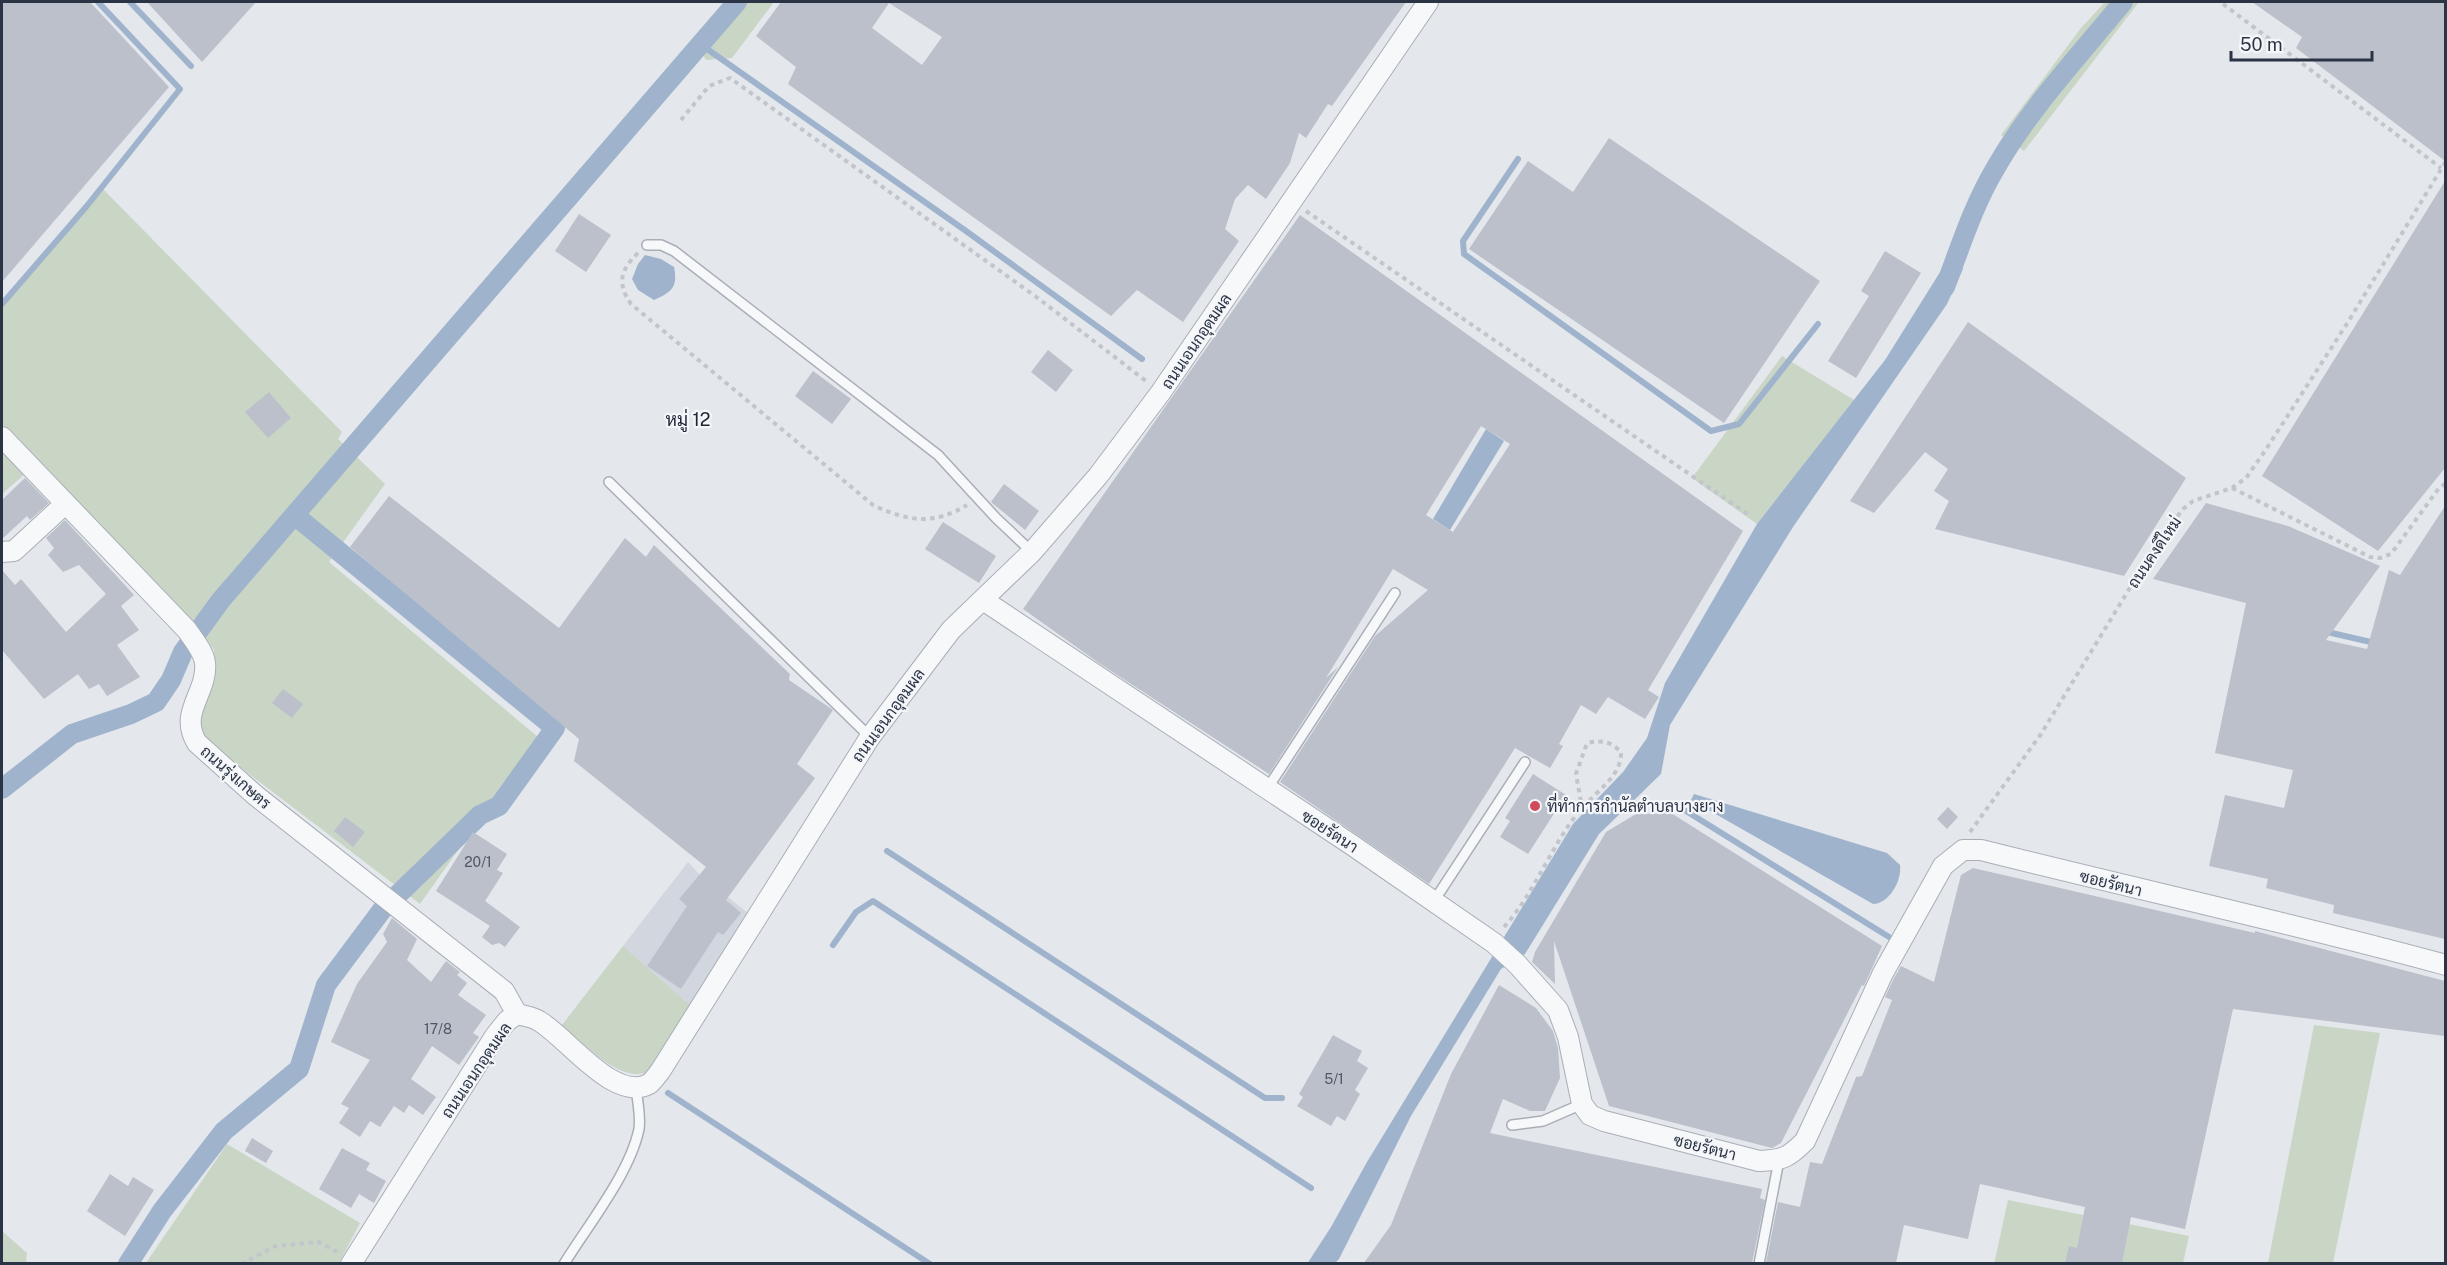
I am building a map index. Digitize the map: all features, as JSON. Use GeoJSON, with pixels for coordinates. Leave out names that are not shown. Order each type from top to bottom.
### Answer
{"type":"FeatureCollection","features":[{"type":"Feature","properties":{"kind":"street","name":"ถนนเอนกอุดมผล"},"geometry":{"type":"LineString","coordinates":[[352,1262],[495,1036],[507,1021],[517,1014],[539,1021],[607,1077],[622,1086],[649,1084],[661,1070],[870,736],[951,630],[1032,552],[1098,476],[1161,392],[1428,2]]}},
{"type":"Feature","properties":{"kind":"street","name":"ถนนรุ่งเกษตร"},"geometry":{"type":"LineString","coordinates":[[2,437],[192,639],[205,661],[205,675],[190,716],[190,732],[197,742],[255,795],[504,991],[517,1014]]}},
{"type":"Feature","properties":{"kind":"street"},"geometry":{"type":"LineString","coordinates":[[2,552],[14,551],[65,504]]}},
{"type":"Feature","properties":{"kind":"street","name":"ซอยรัตนา"},"geometry":{"type":"LineString","coordinates":[[983,600],[1493,942],[1517,964],[1558,1010],[1568,1037],[1582,1104],[1590,1114],[1604,1121],[1759,1161],[1779,1160]]}},
{"type":"Feature","properties":{"kind":"street"},"geometry":{"type":"LineString","coordinates":[[1779,1160],[1791,1155],[1805,1141],[1883,973],[1943,866],[1963,850]]}},
{"type":"Feature","properties":{"kind":"street","name":"ซอยรัตนา"},"geometry":{"type":"LineString","coordinates":[[1963,850],[1981,850],[2161,895],[2321,931],[2445,965]]}},
{"type":"Feature","properties":{"kind":"lane"},"geometry":{"type":"LineString","coordinates":[[647,245],[661,246],[683,258],[938,454],[1032,552]]}},
{"type":"Feature","properties":{"kind":"lane"},"geometry":{"type":"LineString","coordinates":[[609,482],[870,736]]}},
{"type":"Feature","properties":{"kind":"lane"},"geometry":{"type":"LineString","coordinates":[[1267,789],[1395,593]]}},
{"type":"Feature","properties":{"kind":"lane"},"geometry":{"type":"LineString","coordinates":[[1434,901],[1525,762]]}},
{"type":"Feature","properties":{"kind":"lane"},"geometry":{"type":"LineString","coordinates":[[564,1263],[613,1188],[628,1157],[639,1127],[636,1086]]}},
{"type":"Feature","properties":{"kind":"lane"},"geometry":{"type":"LineString","coordinates":[[1512,1125],[1543,1121],[1582,1104]]}},
{"type":"Feature","properties":{"kind":"lane"},"geometry":{"type":"LineString","coordinates":[[1759,1263],[1779,1160]]}},
{"type":"Feature","properties":{"kind":"path"},"geometry":{"type":"LineString","coordinates":[[2223,4],[2441,168]]}},
{"type":"Feature","properties":{"kind":"path"},"geometry":{"type":"LineString","coordinates":[[681,120],[709,86],[730,78],[1035,296],[1161,392]]}},
{"type":"Feature","properties":{"kind":"path","name":"ถนนคงดีใหม่"},"geometry":{"type":"LineString","coordinates":[[1963,850],[1971,827],[2041,734],[2156,544],[2183,509],[2193,501],[2232,488],[2246,478],[2265,451],[2348,322],[2445,161]]}},
{"type":"Feature","properties":{"kind":"path"},"geometry":{"type":"LineString","coordinates":[[1291,201],[1749,515]]}},
{"type":"Feature","properties":{"kind":"path"},"geometry":{"type":"LineString","coordinates":[[647,245],[631,261],[622,279],[623,292],[631,304],[873,505],[898,517],[940,518],[978,498]]}},
{"type":"Feature","properties":{"kind":"path"},"geometry":{"type":"LineString","coordinates":[[2232,488],[2370,557],[2380,558],[2391,554],[2445,483]]}},
{"type":"Feature","properties":{"kind":"path"},"geometry":{"type":"LineString","coordinates":[[1493,942],[1508,923],[1582,808],[1614,775],[1622,762],[1621,752],[1612,743],[1599,741],[1587,743],[1576,774],[1582,808]]}},
{"type":"Feature","properties":{"kind":"path"},"geometry":{"type":"LineString","coordinates":[[241,1263],[276,1246],[319,1242],[352,1262]]}},
{"type":"Feature","properties":{"kind":"shaded area"},"geometry":{"type":"Polygon","coordinates":[[[688,862],[700,875],[748,913],[692,1007],[623,946],[688,862]]]}},
{"type":"Feature","properties":{"kind":"green space"},"geometry":{"type":"Polygon","coordinates":[[[726,2],[774,2],[732,58],[706,60],[694,40],[726,2]]]}},
{"type":"Feature","properties":{"kind":"green space"},"geometry":{"type":"Polygon","coordinates":[[[2105,2],[2139,2],[2024,151],[2001,135],[2081,28],[2105,2]]]}},
{"type":"Feature","properties":{"kind":"green space"},"geometry":{"type":"Polygon","coordinates":[[[101,187],[342,432],[338,439],[385,484],[329,562],[538,737],[420,904],[240,767],[198,732],[201,709],[214,676],[214,650],[196,624],[170,603],[2,424],[2,302],[101,187]]]}},
{"type":"Feature","properties":{"kind":"green space"},"geometry":{"type":"Polygon","coordinates":[[[1782,356],[1854,400],[1757,524],[1692,478],[1782,356]]]}},
{"type":"Feature","properties":{"kind":"green space"},"geometry":{"type":"Polygon","coordinates":[[[2,443],[25,474],[2,494],[2,443]]]}},
{"type":"Feature","properties":{"kind":"green space"},"geometry":{"type":"Polygon","coordinates":[[[623,946],[692,1007],[656,1065],[641,1074],[617,1069],[604,1061],[562,1025],[623,946]]]}},
{"type":"Feature","properties":{"kind":"green space"},"geometry":{"type":"Polygon","coordinates":[[[2314,1025],[2380,1033],[2333,1263],[2268,1263],[2314,1025]]]}},
{"type":"Feature","properties":{"kind":"green space"},"geometry":{"type":"Polygon","coordinates":[[[227,1144],[360,1223],[339,1263],[146,1263],[227,1144]]]}},
{"type":"Feature","properties":{"kind":"green space"},"geometry":{"type":"Polygon","coordinates":[[[2008,1200],[2189,1236],[2183,1263],[1994,1264],[2008,1200]]]}},
{"type":"Feature","properties":{"kind":"green space"},"geometry":{"type":"Polygon","coordinates":[[[2,1231],[27,1253],[26,1263],[2,1263],[2,1231]]]}},
{"type":"Feature","properties":{"kind":"water"},"geometry":{"type":"Polygon","coordinates":[[[645,255],[661,259],[674,267],[675,279],[672,288],[654,300],[638,290],[632,279],[638,264],[645,255]]]}},
{"type":"Feature","properties":{"kind":"water"},"geometry":{"type":"Polygon","coordinates":[[[1947,261],[1963,269],[1947,304],[1793,527],[1670,725],[1661,774],[1599,834],[1525,954],[1501,969],[1411,1116],[1339,1259],[1335,1263],[1307,1264],[1573,824],[1623,772],[1647,738],[1665,683],[1757,524],[1885,360],[1947,261]]]}},
{"type":"Feature","properties":{"kind":"water"},"geometry":{"type":"Polygon","coordinates":[[[1486,429],[1504,441],[1450,530],[1433,519],[1486,429]]]}},
{"type":"Feature","properties":{"kind":"water"},"geometry":{"type":"Polygon","coordinates":[[[1694,794],[1887,853],[1900,865],[1897,884],[1885,900],[1873,904],[1691,800],[1694,794]]]}},
{"type":"Feature","properties":{"kind":"building"},"geometry":{"type":"Polygon","coordinates":[[[2,2],[90,2],[169,87],[2,282],[2,2]]]}},
{"type":"Feature","properties":{"kind":"building"},"geometry":{"type":"Polygon","coordinates":[[[147,2],[256,2],[202,62],[147,2]]]}},
{"type":"Feature","properties":{"kind":"building"},"geometry":{"type":"Polygon","coordinates":[[[781,2],[1406,2],[1332,106],[1328,104],[1306,138],[1299,133],[1290,163],[1266,199],[1248,185],[1235,199],[1225,229],[1239,241],[1183,322],[1137,290],[1111,316],[788,84],[796,67],[756,36],[781,2]],[[889,3],[872,28],[922,65],[942,37],[889,3]]]}},
{"type":"Feature","properties":{"kind":"building"},"geometry":{"type":"Polygon","coordinates":[[[2252,2],[2445,2],[2445,161],[2296,48],[2302,37],[2252,2]]]}},
{"type":"Feature","properties":{"kind":"building"},"geometry":{"type":"Polygon","coordinates":[[[1609,138],[1820,281],[1724,423],[1469,249],[1528,161],[1573,192],[1609,138]]]}},
{"type":"Feature","properties":{"kind":"building"},"geometry":{"type":"Polygon","coordinates":[[[2445,181],[2445,468],[2378,551],[2262,476],[2445,181]]]}},
{"type":"Feature","properties":{"kind":"building"},"geometry":{"type":"Polygon","coordinates":[[[579,214],[611,235],[586,272],[555,251],[579,214]]]}},
{"type":"Feature","properties":{"kind":"building"},"geometry":{"type":"Polygon","coordinates":[[[1300,215],[1743,531],[1648,690],[1659,697],[1645,719],[1608,697],[1596,714],[1581,705],[1559,744],[1563,746],[1550,768],[1515,748],[1429,884],[1280,782],[1375,636],[1428,590],[1393,569],[1326,678],[1338,667],[1269,774],[1099,663],[1023,609],[1300,215]],[[1481,426],[1426,515],[1453,532],[1510,444],[1481,426]]]}},
{"type":"Feature","properties":{"kind":"building"},"geometry":{"type":"Polygon","coordinates":[[[1885,251],[1921,273],[1856,378],[1828,361],[1869,296],[1861,291],[1885,251]]]}},
{"type":"Feature","properties":{"kind":"building"},"geometry":{"type":"Polygon","coordinates":[[[1968,322],[2186,478],[2124,576],[1935,529],[1949,501],[1934,491],[1948,469],[1925,452],[1874,513],[1850,501],[1968,322]]]}},
{"type":"Feature","properties":{"kind":"building"},"geometry":{"type":"Polygon","coordinates":[[[1048,350],[1073,370],[1056,392],[1031,372],[1048,350]]]}},
{"type":"Feature","properties":{"kind":"building"},"geometry":{"type":"Polygon","coordinates":[[[813,371],[851,399],[832,424],[795,396],[813,371]]]}},
{"type":"Feature","properties":{"kind":"building"},"geometry":{"type":"Polygon","coordinates":[[[269,392],[291,418],[268,438],[245,412],[269,392]]]}},
{"type":"Feature","properties":{"kind":"building"},"geometry":{"type":"Polygon","coordinates":[[[25,478],[49,503],[30,520],[27,516],[2,539],[2,500],[25,478]]]}},
{"type":"Feature","properties":{"kind":"building"},"geometry":{"type":"Polygon","coordinates":[[[1004,484],[1039,511],[1025,530],[991,502],[1004,484]]]}},
{"type":"Feature","properties":{"kind":"building"},"geometry":{"type":"Polygon","coordinates":[[[389,496],[559,628],[625,538],[646,557],[654,545],[790,674],[789,680],[833,710],[797,764],[815,778],[726,900],[741,913],[723,935],[718,932],[681,989],[647,966],[687,906],[679,899],[706,867],[574,761],[579,739],[350,547],[389,496]]]}},
{"type":"Feature","properties":{"kind":"building"},"geometry":{"type":"Polygon","coordinates":[[[2206,503],[2288,526],[2380,566],[2326,640],[2367,649],[2389,570],[2400,575],[2445,506],[2445,939],[2333,913],[2334,905],[2266,888],[2268,879],[2209,866],[2225,795],[2284,808],[2293,770],[2215,753],[2246,603],[2153,579],[2206,503]]]}},
{"type":"Feature","properties":{"kind":"building"},"geometry":{"type":"Polygon","coordinates":[[[65,520],[134,595],[121,606],[139,630],[117,645],[140,677],[107,696],[99,684],[89,689],[78,674],[44,699],[2,650],[2,570],[15,585],[21,579],[66,632],[106,594],[79,565],[63,572],[48,555],[54,548],[46,538],[65,520]]]}},
{"type":"Feature","properties":{"kind":"building"},"geometry":{"type":"Polygon","coordinates":[[[943,522],[996,556],[979,583],[925,549],[943,522]]]}},
{"type":"Feature","properties":{"kind":"building"},"geometry":{"type":"Polygon","coordinates":[[[283,689],[303,704],[292,718],[272,703],[283,689]]]}},
{"type":"Feature","properties":{"kind":"building","name":"ที่ทำการกำนัลตำบลบางยาง"},"geometry":{"type":"Polygon","coordinates":[[[1533,774],[1566,795],[1528,854],[1500,837],[1510,821],[1505,818],[1533,774]]]}},
{"type":"Feature","properties":{"kind":"building"},"geometry":{"type":"Polygon","coordinates":[[[1948,807],[1958,817],[1947,829],[1937,819],[1948,807]]]}},
{"type":"Feature","properties":{"kind":"building"},"geometry":{"type":"Polygon","coordinates":[[[1671,813],[1882,946],[1864,986],[1862,985],[1781,1143],[1772,1148],[1609,1106],[1554,941],[1555,984],[1532,962],[1535,952],[1606,832],[1636,814],[1671,813]]]}},
{"type":"Feature","properties":{"kind":"building"},"geometry":{"type":"Polygon","coordinates":[[[345,817],[365,832],[353,847],[334,831],[345,817]]]}},
{"type":"Feature","properties":{"kind":"building"},"geometry":{"type":"Polygon","coordinates":[[[473,832],[507,854],[497,870],[503,873],[485,901],[520,927],[505,947],[499,943],[492,945],[482,937],[490,926],[436,891],[473,832]]]}},
{"type":"Feature","properties":{"kind":"building"},"geometry":{"type":"Polygon","coordinates":[[[1973,868],[2255,933],[2255,931],[2445,981],[2445,1036],[2233,1009],[2185,1229],[2131,1217],[2122,1263],[2065,1263],[2069,1246],[2077,1248],[2085,1207],[1980,1184],[1968,1239],[1904,1225],[1896,1263],[1766,1263],[1778,1202],[1800,1207],[1810,1162],[1822,1164],[1856,1077],[1862,1076],[1892,1000],[1885,997],[1894,978],[1901,966],[1934,982],[1961,875],[1973,868]]]}},
{"type":"Feature","properties":{"kind":"building"},"geometry":{"type":"Polygon","coordinates":[[[392,918],[417,939],[407,960],[431,982],[446,961],[460,972],[457,975],[467,983],[458,995],[486,1015],[473,1033],[479,1037],[459,1065],[432,1046],[411,1079],[436,1097],[423,1115],[409,1105],[404,1113],[394,1106],[380,1127],[370,1121],[360,1137],[339,1123],[349,1108],[341,1104],[370,1060],[331,1042],[357,984],[387,942],[383,934],[392,918]]]}},
{"type":"Feature","properties":{"kind":"building"},"geometry":{"type":"Polygon","coordinates":[[[1499,985],[1536,1008],[1553,1031],[1558,1048],[1560,1078],[1545,1111],[1530,1111],[1503,1099],[1490,1133],[1762,1189],[1760,1198],[1765,1200],[1752,1263],[1364,1263],[1391,1225],[1451,1074],[1499,985]]]}},
{"type":"Feature","properties":{"kind":"building"},"geometry":{"type":"Polygon","coordinates":[[[1333,1035],[1362,1051],[1357,1061],[1368,1068],[1355,1090],[1360,1094],[1345,1121],[1337,1116],[1331,1126],[1297,1106],[1303,1097],[1299,1094],[1333,1035]]]}},
{"type":"Feature","properties":{"kind":"building"},"geometry":{"type":"Polygon","coordinates":[[[252,1138],[273,1151],[266,1163],[245,1151],[252,1138]]]}},
{"type":"Feature","properties":{"kind":"building"},"geometry":{"type":"Polygon","coordinates":[[[342,1148],[370,1163],[366,1170],[386,1181],[374,1203],[359,1194],[351,1208],[319,1189],[342,1148]]]}},
{"type":"Feature","properties":{"kind":"building"},"geometry":{"type":"Polygon","coordinates":[[[110,1174],[128,1186],[133,1177],[154,1190],[125,1236],[87,1211],[110,1174]]]}},
{"type":"Feature","properties":{"kind":"waterway"},"geometry":{"type":"LineString","coordinates":[[2,304],[86,207],[180,89],[98,2]]}},
{"type":"Feature","properties":{"kind":"waterway"},"geometry":{"type":"LineString","coordinates":[[130,2],[191,66]]}},
{"type":"Feature","properties":{"kind":"waterway"},"geometry":{"type":"LineString","coordinates":[[2,789],[72,734],[131,714],[156,702],[171,680],[183,652],[221,600],[737,2]]}},
{"type":"Feature","properties":{"kind":"waterway"},"geometry":{"type":"LineString","coordinates":[[1945,287],[1980,198],[2008,147],[2055,83],[2123,2]]}},
{"type":"Feature","properties":{"kind":"waterway"},"geometry":{"type":"LineString","coordinates":[[700,44],[966,231],[1142,359]]}},
{"type":"Feature","properties":{"kind":"waterway"},"geometry":{"type":"LineString","coordinates":[[1518,159],[1463,241],[1464,254],[1711,431],[1739,424],[1818,324]]}},
{"type":"Feature","properties":{"kind":"waterway"},"geometry":{"type":"LineString","coordinates":[[128,1264],[162,1211],[224,1131],[299,1069],[326,985],[382,910],[480,815],[499,806],[555,728],[298,518]]}},
{"type":"Feature","properties":{"kind":"waterway"},"geometry":{"type":"LineString","coordinates":[[2323,631],[2375,643]]}},
{"type":"Feature","properties":{"kind":"waterway"},"geometry":{"type":"LineString","coordinates":[[1686,811],[1889,937]]}},
{"type":"Feature","properties":{"kind":"waterway"},"geometry":{"type":"LineString","coordinates":[[887,851],[1265,1098],[1282,1098]]}},
{"type":"Feature","properties":{"kind":"waterway"},"geometry":{"type":"LineString","coordinates":[[833,945],[856,912],[873,901],[1311,1188]]}},
{"type":"Feature","properties":{"kind":"waterway"},"geometry":{"type":"LineString","coordinates":[[668,1093],[930,1264]]}},
{"type":"Feature","properties":{"kind":"place","name":"ที่ทำการกำนัลตำบลบางยาง"},"geometry":{"type":"Point","coordinates":[1535,806]}},
{"type":"Feature","properties":{"kind":"district","name":"หมู่ 12"},"geometry":{"type":"Point","coordinates":[688,420]}}]}
